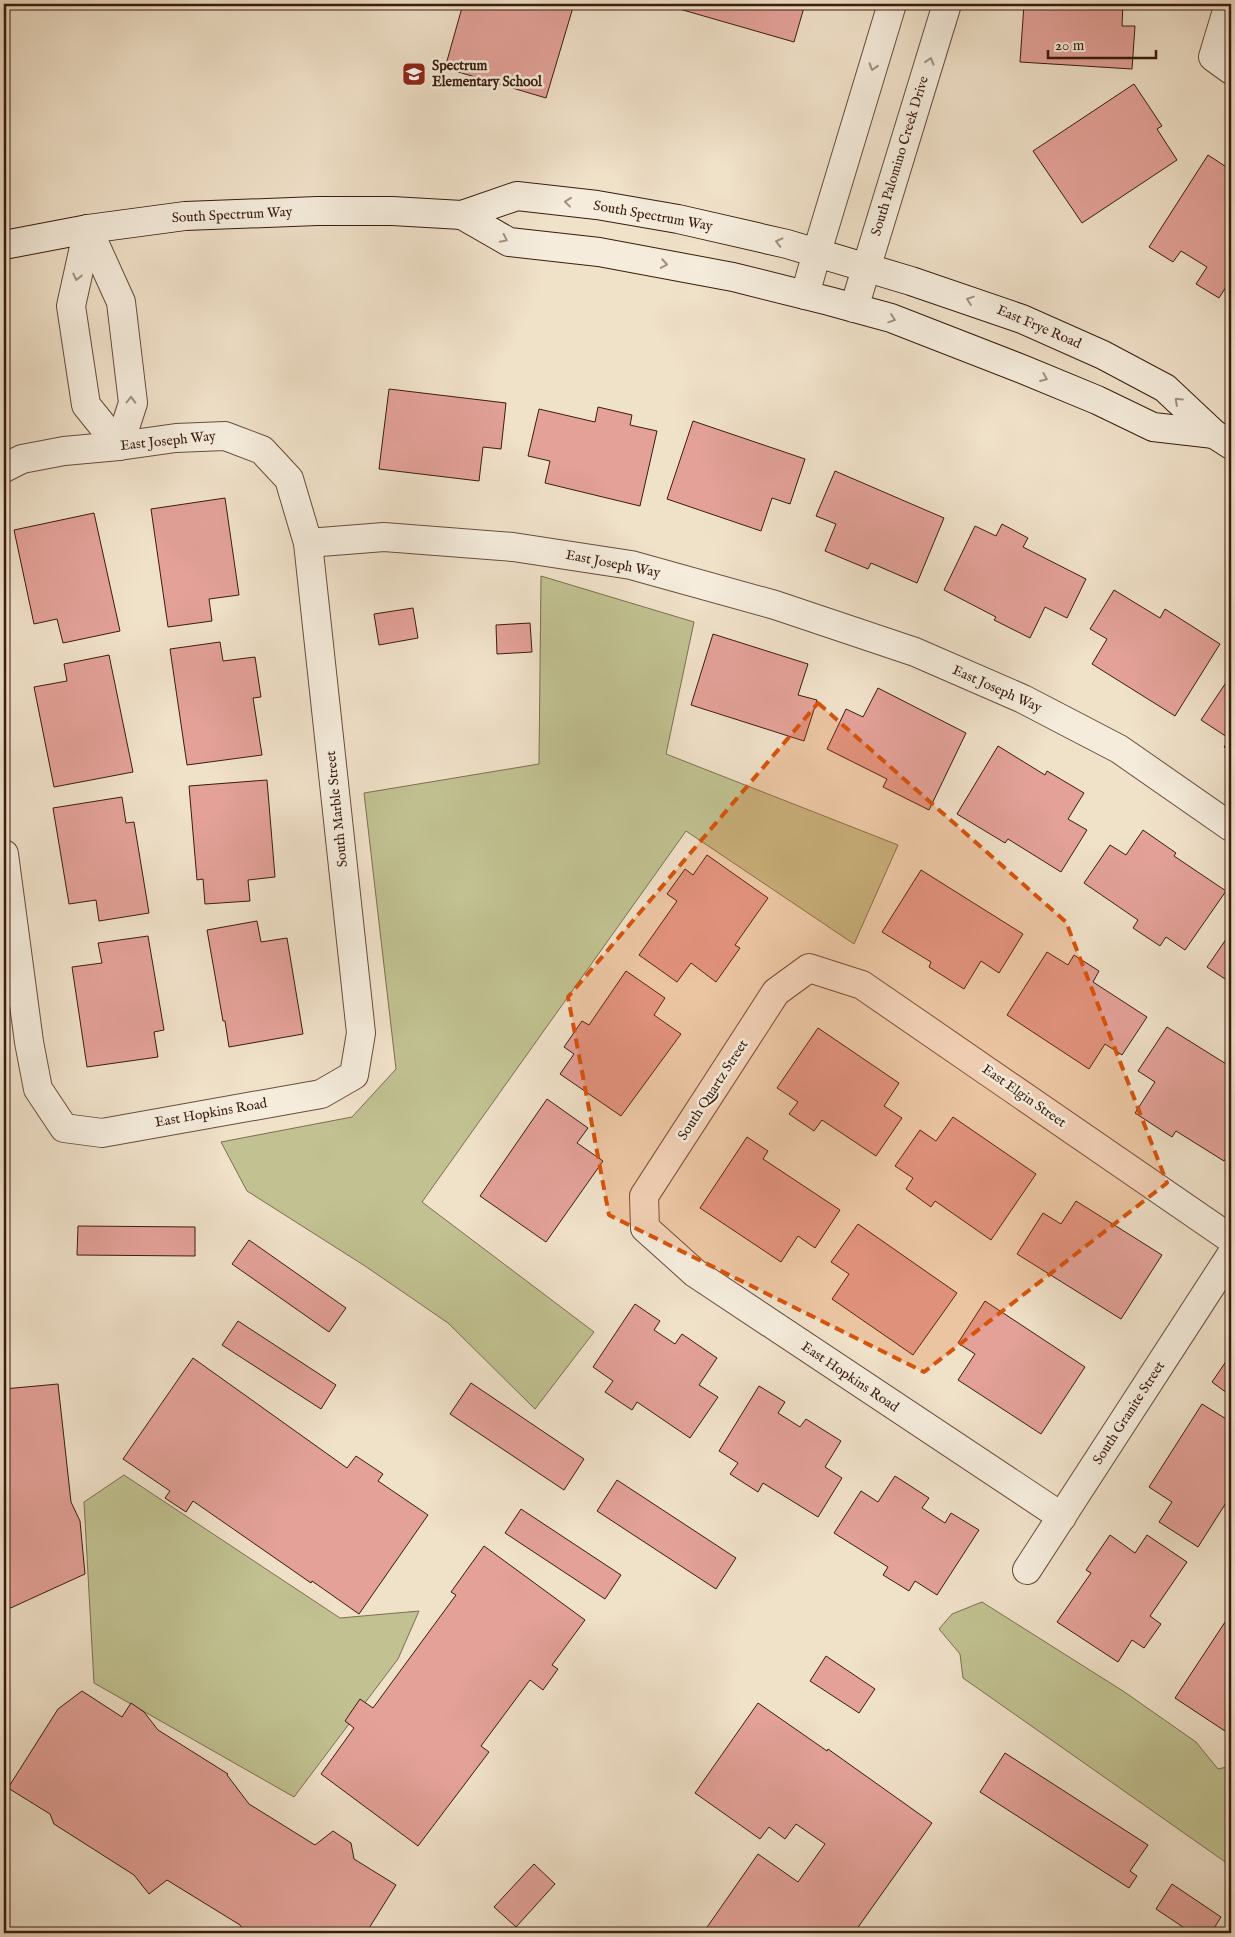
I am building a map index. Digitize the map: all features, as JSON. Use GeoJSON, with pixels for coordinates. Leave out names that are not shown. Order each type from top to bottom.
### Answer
{"type":"FeatureCollection","features":[{"type":"Feature","properties":{"kind":"street"},"geometry":{"type":"LineString","coordinates":[[829,301],[817,252],[892,4]]}},
{"type":"Feature","properties":{"kind":"street","name":"South Palomino Creek Drive"},"geometry":{"type":"LineString","coordinates":[[829,301],[854,263],[947,4]]}},
{"type":"Feature","properties":{"kind":"street"},"geometry":{"type":"LineString","coordinates":[[1222,64],[1229,4]]}},
{"type":"Feature","properties":{"kind":"street","name":"South Spectrum Way"},"geometry":{"type":"LineString","coordinates":[[4,245],[88,230],[185,216],[247,213],[392,211],[462,215],[518,196],[597,205],[678,219],[736,231],[854,263]]}},
{"type":"Feature","properties":{"kind":"street","name":"South Spectrum Way"},"geometry":{"type":"LineString","coordinates":[[462,215],[509,242],[599,252],[733,277],[829,301]]}},
{"type":"Feature","properties":{"kind":"street"},"geometry":{"type":"LineString","coordinates":[[88,230],[71,306],[86,405],[119,446]]}},
{"type":"Feature","properties":{"kind":"street"},"geometry":{"type":"LineString","coordinates":[[88,230],[121,302],[133,403],[119,446]]}},
{"type":"Feature","properties":{"kind":"street","name":"East Frye Road"},"geometry":{"type":"LineString","coordinates":[[854,263],[969,299],[1022,319],[1103,355],[1165,388],[1222,440]]}},
{"type":"Feature","properties":{"kind":"street","name":"East Frye Road"},"geometry":{"type":"LineString","coordinates":[[829,301],[891,318],[1097,400],[1153,427],[1222,440]]}},
{"type":"Feature","properties":{"kind":"street","name":"East Joseph Way"},"geometry":{"type":"LineString","coordinates":[[4,468],[22,459],[64,451],[176,438],[225,436],[262,450],[289,479],[308,543],[384,537],[513,547],[631,565],[775,605],[915,652],[1023,699],[1119,749],[1231,827]]}},
{"type":"Feature","properties":{"kind":"street","name":"South Marble Street"},"geometry":{"type":"LineString","coordinates":[[308,543],[361,1033],[354,1075]]}},
{"type":"Feature","properties":{"kind":"street","name":"East Hopkins Road"},"geometry":{"type":"LineString","coordinates":[[4,854],[29,1042],[38,1090],[64,1128],[102,1133],[321,1094],[354,1075]]}},
{"type":"Feature","properties":{"kind":"street","name":"South Quartz Street"},"geometry":{"type":"LineString","coordinates":[[645,1228],[644,1196],[776,992],[809,968]]}},
{"type":"Feature","properties":{"kind":"street","name":"East Elgin Street"},"geometry":{"type":"LineString","coordinates":[[809,968],[862,985],[1231,1239]]}},
{"type":"Feature","properties":{"kind":"street","name":"East Hopkins Road"},"geometry":{"type":"LineString","coordinates":[[645,1228],[695,1273],[1062,1517]]}},
{"type":"Feature","properties":{"kind":"street","name":"South Granite Street"},"geometry":{"type":"LineString","coordinates":[[1027,1570],[1231,1255]]}},
{"type":"Feature","properties":{"kind":"highlighted area"},"geometry":{"type":"Polygon","coordinates":[[[818,703],[1066,922],[1167,1183],[924,1372],[609,1215],[568,997],[818,703]]]}},
{"type":"Feature","properties":{"kind":"green space"},"geometry":{"type":"Polygon","coordinates":[[[541,576],[694,622],[666,754],[898,845],[854,944],[686,831],[422,1202],[594,1332],[535,1409],[448,1323],[365,1266],[247,1191],[221,1142],[352,1117],[396,1069],[364,793],[539,764],[541,576]]]}},
{"type":"Feature","properties":{"kind":"green space"},"geometry":{"type":"Polygon","coordinates":[[[124,1475],[340,1618],[419,1611],[398,1659],[294,1797],[94,1683],[84,1502],[124,1475]]]}},
{"type":"Feature","properties":{"kind":"green space"},"geometry":{"type":"Polygon","coordinates":[[[982,1602],[1123,1691],[1196,1742],[1218,1769],[1231,1766],[1231,1866],[963,1678],[960,1654],[939,1629],[952,1614],[982,1602]]]}},
{"type":"Feature","properties":{"kind":"building"},"geometry":{"type":"Polygon","coordinates":[[[463,4],[574,4],[546,98],[445,68],[463,4]]]}},
{"type":"Feature","properties":{"kind":"building"},"geometry":{"type":"Polygon","coordinates":[[[662,4],[805,4],[794,42],[662,4]]]}},
{"type":"Feature","properties":{"kind":"building"},"geometry":{"type":"Polygon","coordinates":[[[1024,4],[1123,4],[1122,26],[1135,26],[1132,69],[1020,62],[1024,4]]]}},
{"type":"Feature","properties":{"kind":"building"},"geometry":{"type":"Polygon","coordinates":[[[1134,84],[1162,126],[1157,129],[1177,160],[1082,223],[1033,151],[1134,84]]]}},
{"type":"Feature","properties":{"kind":"building"},"geometry":{"type":"Polygon","coordinates":[[[1208,155],[1231,170],[1231,279],[1219,298],[1196,284],[1207,267],[1181,251],[1173,262],[1149,247],[1208,155]]]}},
{"type":"Feature","properties":{"kind":"building"},"geometry":{"type":"Polygon","coordinates":[[[389,389],[506,403],[501,449],[483,447],[479,481],[379,469],[389,389]]]}},
{"type":"Feature","properties":{"kind":"building"},"geometry":{"type":"Polygon","coordinates":[[[598,407],[632,415],[630,425],[657,431],[640,506],[545,483],[550,461],[528,456],[539,409],[595,422],[598,407]]]}},
{"type":"Feature","properties":{"kind":"building"},"geometry":{"type":"Polygon","coordinates":[[[693,421],[805,459],[790,504],[772,498],[761,531],[667,499],[693,421]]]}},
{"type":"Feature","properties":{"kind":"building"},"geometry":{"type":"Polygon","coordinates":[[[835,471],[944,518],[917,583],[871,563],[868,569],[825,551],[836,524],[816,516],[835,471]]]}},
{"type":"Feature","properties":{"kind":"building"},"geometry":{"type":"Polygon","coordinates":[[[225,498],[239,595],[209,599],[212,621],[168,627],[151,509],[225,498]]]}},
{"type":"Feature","properties":{"kind":"building"},"geometry":{"type":"Polygon","coordinates":[[[94,513],[120,631],[63,643],[57,619],[34,624],[14,530],[94,513]]]}},
{"type":"Feature","properties":{"kind":"building"},"geometry":{"type":"Polygon","coordinates":[[[1002,524],[1028,538],[1023,547],[1086,579],[1067,618],[1045,607],[1030,638],[994,620],[996,617],[944,590],[975,526],[996,536],[1002,524]]]}},
{"type":"Feature","properties":{"kind":"building"},"geometry":{"type":"Polygon","coordinates":[[[1114,590],[1160,618],[1165,609],[1220,644],[1175,716],[1092,664],[1107,639],[1090,629],[1114,590]]]}},
{"type":"Feature","properties":{"kind":"building"},"geometry":{"type":"Polygon","coordinates":[[[413,608],[418,638],[379,645],[374,614],[413,608]]]}},
{"type":"Feature","properties":{"kind":"building"},"geometry":{"type":"Polygon","coordinates":[[[530,623],[532,652],[497,654],[496,625],[530,623]]]}},
{"type":"Feature","properties":{"kind":"building"},"geometry":{"type":"Polygon","coordinates":[[[713,634],[808,664],[798,695],[817,700],[804,741],[691,705],[713,634]]]}},
{"type":"Feature","properties":{"kind":"building"},"geometry":{"type":"Polygon","coordinates":[[[220,642],[223,661],[255,657],[261,697],[253,698],[262,755],[187,765],[170,649],[220,642]]]}},
{"type":"Feature","properties":{"kind":"building"},"geometry":{"type":"Polygon","coordinates":[[[109,655],[133,772],[54,787],[34,687],[67,681],[64,664],[109,655]]]}},
{"type":"Feature","properties":{"kind":"building"},"geometry":{"type":"Polygon","coordinates":[[[1231,675],[1231,752],[1224,747],[1230,739],[1201,720],[1231,675]]]}},
{"type":"Feature","properties":{"kind":"building"},"geometry":{"type":"Polygon","coordinates":[[[878,688],[966,733],[929,810],[883,787],[887,779],[827,749],[846,709],[863,717],[878,688]]]}},
{"type":"Feature","properties":{"kind":"building"},"geometry":{"type":"Polygon","coordinates":[[[998,746],[1045,775],[1047,771],[1084,793],[1068,819],[1087,830],[1061,872],[1008,839],[1005,843],[957,814],[998,746]]]}},
{"type":"Feature","properties":{"kind":"building"},"geometry":{"type":"Polygon","coordinates":[[[267,780],[275,877],[248,880],[250,901],[205,904],[203,879],[197,880],[189,786],[267,780]]]}},
{"type":"Feature","properties":{"kind":"building"},"geometry":{"type":"Polygon","coordinates":[[[122,797],[126,823],[134,822],[149,913],[99,921],[96,900],[69,904],[53,808],[122,797]]]}},
{"type":"Feature","properties":{"kind":"building"},"geometry":{"type":"Polygon","coordinates":[[[1143,830],[1176,853],[1174,856],[1226,891],[1185,950],[1166,937],[1160,946],[1133,928],[1138,920],[1084,883],[1110,845],[1126,855],[1143,830]]]}},
{"type":"Feature","properties":{"kind":"building"},"geometry":{"type":"Polygon","coordinates":[[[707,855],[768,898],[735,945],[740,948],[716,982],[691,963],[677,982],[639,955],[677,901],[667,894],[685,869],[693,875],[707,855]]]}},
{"type":"Feature","properties":{"kind":"building"},"geometry":{"type":"Polygon","coordinates":[[[921,870],[1023,934],[999,973],[981,961],[964,989],[929,967],[931,962],[882,932],[921,870]]]}},
{"type":"Feature","properties":{"kind":"building"},"geometry":{"type":"Polygon","coordinates":[[[257,921],[261,942],[287,938],[303,1034],[229,1047],[207,930],[257,921]]]}},
{"type":"Feature","properties":{"kind":"building"},"geometry":{"type":"Polygon","coordinates":[[[1231,932],[1231,983],[1207,967],[1231,932]]]}},
{"type":"Feature","properties":{"kind":"building"},"geometry":{"type":"Polygon","coordinates":[[[148,936],[164,1030],[154,1032],[158,1057],[87,1067],[72,967],[102,963],[98,943],[148,936]]]}},
{"type":"Feature","properties":{"kind":"building"},"geometry":{"type":"Polygon","coordinates":[[[1047,952],[1068,965],[1074,955],[1099,971],[1093,982],[1147,1017],[1122,1055],[1105,1044],[1089,1069],[1007,1015],[1047,952]]]}},
{"type":"Feature","properties":{"kind":"building"},"geometry":{"type":"Polygon","coordinates":[[[626,971],[665,998],[654,1015],[681,1034],[621,1116],[560,1074],[574,1054],[564,1047],[582,1021],[589,1025],[626,971]]]}},
{"type":"Feature","properties":{"kind":"building"},"geometry":{"type":"Polygon","coordinates":[[[1167,1027],[1231,1067],[1231,1149],[1224,1161],[1176,1131],[1172,1137],[1135,1113],[1155,1082],[1138,1071],[1167,1027]]]}},
{"type":"Feature","properties":{"kind":"building"},"geometry":{"type":"Polygon","coordinates":[[[818,1028],[899,1083],[884,1106],[902,1118],[876,1156],[822,1120],[814,1131],[789,1114],[798,1102],[777,1088],[818,1028]]]}},
{"type":"Feature","properties":{"kind":"building"},"geometry":{"type":"Polygon","coordinates":[[[547,1099],[588,1128],[577,1143],[603,1161],[546,1242],[480,1196],[547,1099]]]}},
{"type":"Feature","properties":{"kind":"building"},"geometry":{"type":"Polygon","coordinates":[[[953,1117],[1036,1174],[991,1240],[935,1201],[931,1207],[906,1189],[913,1178],[895,1166],[920,1130],[936,1141],[953,1117]]]}},
{"type":"Feature","properties":{"kind":"building"},"geometry":{"type":"Polygon","coordinates":[[[747,1137],[768,1151],[763,1159],[840,1210],[815,1248],[798,1236],[781,1262],[700,1208],[747,1137]]]}},
{"type":"Feature","properties":{"kind":"building"},"geometry":{"type":"Polygon","coordinates":[[[1076,1201],[1162,1255],[1121,1319],[1017,1254],[1043,1213],[1061,1224],[1076,1201]]]}},
{"type":"Feature","properties":{"kind":"building"},"geometry":{"type":"Polygon","coordinates":[[[858,1224],[957,1293],[913,1355],[832,1299],[849,1274],[831,1262],[858,1224]]]}},
{"type":"Feature","properties":{"kind":"building"},"geometry":{"type":"Polygon","coordinates":[[[78,1226],[195,1227],[195,1256],[77,1255],[78,1226]]]}},
{"type":"Feature","properties":{"kind":"building"},"geometry":{"type":"Polygon","coordinates":[[[249,1240],[346,1308],[329,1332],[232,1264],[249,1240]]]}},
{"type":"Feature","properties":{"kind":"building"},"geometry":{"type":"Polygon","coordinates":[[[985,1301],[1085,1367],[1041,1434],[958,1380],[975,1354],[958,1343],[985,1301]]]}},
{"type":"Feature","properties":{"kind":"building"},"geometry":{"type":"Polygon","coordinates":[[[635,1304],[660,1321],[654,1330],[675,1344],[682,1334],[717,1358],[699,1385],[718,1397],[690,1438],[637,1402],[632,1410],[605,1392],[613,1381],[593,1367],[635,1304]]]}},
{"type":"Feature","properties":{"kind":"building"},"geometry":{"type":"Polygon","coordinates":[[[238,1321],[336,1385],[321,1409],[222,1345],[238,1321]]]}},
{"type":"Feature","properties":{"kind":"building"},"geometry":{"type":"Polygon","coordinates":[[[1231,1354],[1231,1396],[1212,1382],[1231,1354]]]}},
{"type":"Feature","properties":{"kind":"building"},"geometry":{"type":"Polygon","coordinates":[[[193,1358],[347,1468],[356,1456],[383,1474],[378,1481],[428,1515],[359,1614],[193,1501],[186,1512],[165,1498],[170,1491],[123,1459],[193,1358]]]}},
{"type":"Feature","properties":{"kind":"building"},"geometry":{"type":"Polygon","coordinates":[[[471,1383],[584,1459],[564,1490],[450,1414],[471,1383]]]}},
{"type":"Feature","properties":{"kind":"building"},"geometry":{"type":"Polygon","coordinates":[[[58,1384],[71,1502],[80,1521],[85,1574],[4,1611],[4,1389],[58,1384]]]}},
{"type":"Feature","properties":{"kind":"building"},"geometry":{"type":"Polygon","coordinates":[[[759,1386],[785,1402],[778,1413],[800,1427],[806,1419],[841,1441],[825,1467],[842,1478],[818,1517],[763,1483],[758,1492],[730,1474],[738,1463],[719,1451],[759,1386]]]}},
{"type":"Feature","properties":{"kind":"building"},"geometry":{"type":"Polygon","coordinates":[[[1202,1404],[1231,1422],[1231,1495],[1198,1547],[1159,1522],[1172,1502],[1149,1487],[1202,1404]]]}},
{"type":"Feature","properties":{"kind":"building"},"geometry":{"type":"Polygon","coordinates":[[[895,1476],[929,1498],[922,1508],[945,1523],[951,1513],[979,1530],[937,1595],[915,1581],[909,1591],[883,1575],[888,1567],[834,1533],[861,1491],[878,1502],[895,1476]]]}},
{"type":"Feature","properties":{"kind":"building"},"geometry":{"type":"Polygon","coordinates":[[[617,1480],[736,1558],[716,1589],[597,1511],[617,1480]]]}},
{"type":"Feature","properties":{"kind":"building"},"geometry":{"type":"Polygon","coordinates":[[[521,1509],[621,1575],[605,1599],[505,1533],[521,1509]]]}},
{"type":"Feature","properties":{"kind":"building"},"geometry":{"type":"Polygon","coordinates":[[[1110,1535],[1135,1553],[1147,1535],[1187,1562],[1150,1616],[1161,1624],[1144,1648],[1132,1640],[1118,1662],[1057,1622],[1091,1573],[1086,1570],[1110,1535]]]}},
{"type":"Feature","properties":{"kind":"building"},"geometry":{"type":"Polygon","coordinates":[[[484,1546],[585,1620],[552,1665],[558,1669],[543,1690],[530,1680],[481,1746],[489,1752],[418,1846],[321,1774],[354,1728],[345,1721],[360,1699],[373,1708],[456,1595],[451,1592],[484,1546]]]}},
{"type":"Feature","properties":{"kind":"building"},"geometry":{"type":"Polygon","coordinates":[[[1231,1613],[1231,1735],[1175,1698],[1231,1613]]]}},
{"type":"Feature","properties":{"kind":"building"},"geometry":{"type":"Polygon","coordinates":[[[826,1656],[875,1689],[859,1713],[810,1681],[826,1656]]]}},
{"type":"Feature","properties":{"kind":"building"},"geometry":{"type":"Polygon","coordinates":[[[82,1691],[122,1717],[131,1703],[144,1712],[158,1730],[228,1774],[249,1804],[315,1845],[333,1831],[351,1843],[354,1859],[396,1885],[366,1933],[246,1933],[240,1925],[167,1880],[149,1894],[134,1875],[54,1824],[50,1814],[8,1788],[58,1709],[82,1691]]]}},
{"type":"Feature","properties":{"kind":"building"},"geometry":{"type":"Polygon","coordinates":[[[758,1703],[827,1751],[828,1749],[932,1823],[854,1933],[703,1933],[758,1854],[798,1882],[825,1844],[796,1824],[785,1839],[769,1827],[760,1839],[695,1793],[758,1703]]]}},
{"type":"Feature","properties":{"kind":"building"},"geometry":{"type":"Polygon","coordinates":[[[1005,1753],[1148,1845],[1130,1871],[1137,1876],[1129,1888],[980,1792],[1005,1753]]]}},
{"type":"Feature","properties":{"kind":"building"},"geometry":{"type":"Polygon","coordinates":[[[534,1864],[555,1884],[516,1927],[494,1907],[534,1864]]]}},
{"type":"Feature","properties":{"kind":"building"},"geometry":{"type":"Polygon","coordinates":[[[1172,1884],[1221,1917],[1211,1933],[1192,1933],[1156,1909],[1172,1884]]]}},
{"type":"Feature","properties":{"kind":"place","name":"Spectrum Elementary School"},"geometry":{"type":"Point","coordinates":[414,74]}}]}
